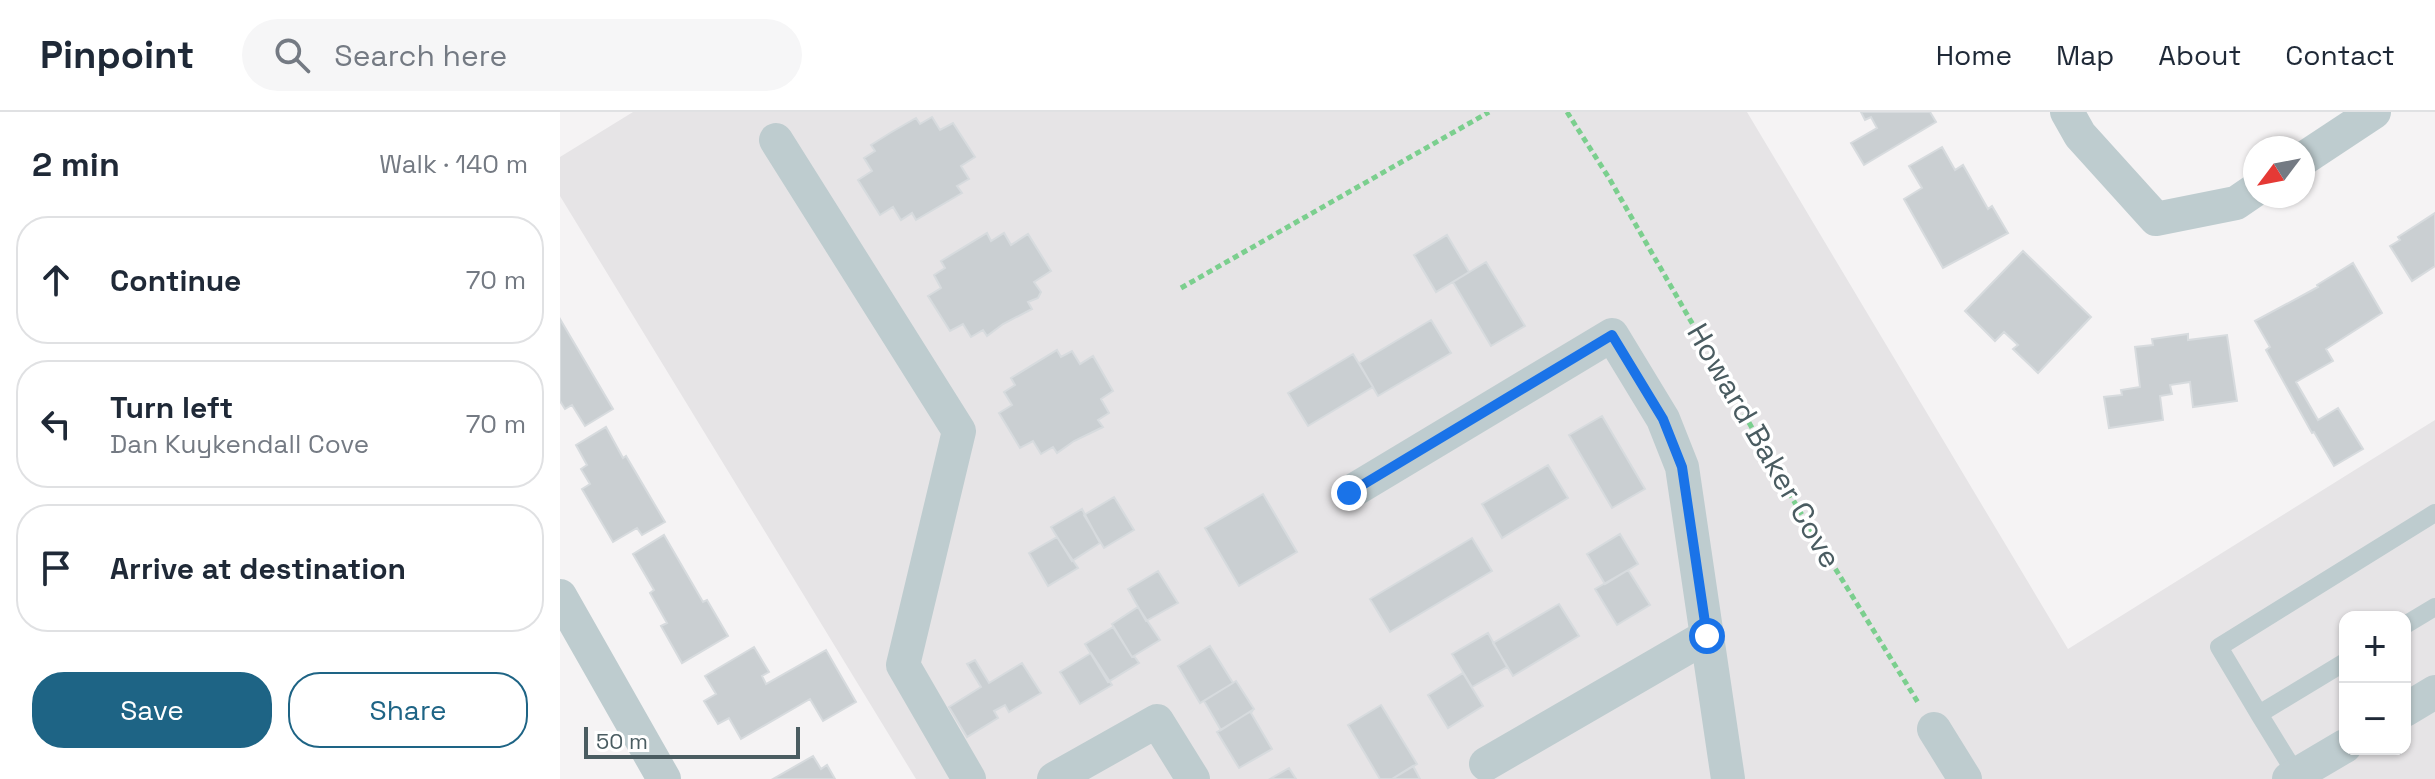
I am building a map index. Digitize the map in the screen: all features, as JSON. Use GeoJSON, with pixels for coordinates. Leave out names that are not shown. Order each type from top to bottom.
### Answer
{"type":"FeatureCollection","features":[{"type":"Feature","properties":{"kind":"street"},"geometry":{"type":"LineString","coordinates":[[2067,112],[2080,135],[2156,219],[2236,203],[2243,198]]}},
{"type":"Feature","properties":{"kind":"street"},"geometry":{"type":"LineString","coordinates":[[2315,151],[2374,112]]}},
{"type":"Feature","properties":{"kind":"street"},"geometry":{"type":"LineString","coordinates":[[776,140],[959,431],[903,665],[969,779]]}},
{"type":"Feature","properties":{"kind":"street"},"geometry":{"type":"LineString","coordinates":[[1349,493],[1612,335],[1663,419],[1682,467],[1728,779]]}},
{"type":"Feature","properties":{"kind":"street"},"geometry":{"type":"LineString","coordinates":[[560,596],[664,779]]}},
{"type":"Feature","properties":{"kind":"street"},"geometry":{"type":"LineString","coordinates":[[1486,764],[1707,636]]}},
{"type":"Feature","properties":{"kind":"street"},"geometry":{"type":"LineString","coordinates":[[2411,706],[2435,692]]}},
{"type":"Feature","properties":{"kind":"street"},"geometry":{"type":"LineString","coordinates":[[1054,779],[1157,721],[1193,779]]}},
{"type":"Feature","properties":{"kind":"street"},"geometry":{"type":"LineString","coordinates":[[1934,729],[1965,779]]}},
{"type":"Feature","properties":{"kind":"street"},"geometry":{"type":"LineString","coordinates":[[2292,777],[2339,750]]}},
{"type":"Feature","properties":{"kind":"lane"},"geometry":{"type":"LineString","coordinates":[[2292,777],[2219,647],[2435,513]]}},
{"type":"Feature","properties":{"kind":"lane"},"geometry":{"type":"LineString","coordinates":[[2411,621],[2435,607]]}},
{"type":"Feature","properties":{"kind":"lane"},"geometry":{"type":"LineString","coordinates":[[2259,714],[2339,666]]}},
{"type":"Feature","properties":{"kind":"path"},"geometry":{"type":"LineString","coordinates":[[1181,288],[1489,112]]}},
{"type":"Feature","properties":{"kind":"path","name":"Howard Baker Cove"},"geometry":{"type":"LineString","coordinates":[[1567,112],[1609,178],[1799,510],[1934,729]]}},
{"type":"Feature","properties":{"kind":"shaded area"},"geometry":{"type":"Polygon","coordinates":[[[633,112],[1747,112],[2068,649],[2435,420],[2435,779],[916,779],[560,196],[560,157],[633,112]]]}},
{"type":"Feature","properties":{"kind":"building"},"geometry":{"type":"Polygon","coordinates":[[[1861,112],[1930,112],[1936,122],[1864,165],[1851,143],[1877,128],[1871,117],[1865,120],[1861,112]]]}},
{"type":"Feature","properties":{"kind":"building"},"geometry":{"type":"Polygon","coordinates":[[[932,117],[940,130],[953,123],[975,157],[961,166],[969,179],[957,186],[962,193],[916,220],[912,213],[901,220],[893,207],[880,215],[858,180],[872,171],[864,158],[875,151],[871,145],[890,133],[916,118],[920,124],[932,117]]]}},
{"type":"Feature","properties":{"kind":"building"},"geometry":{"type":"Polygon","coordinates":[[[1942,147],[1955,170],[1963,165],[1988,209],[1992,206],[2008,233],[1943,268],[1904,199],[1922,188],[1909,166],[1942,147]]]}},
{"type":"Feature","properties":{"kind":"building"},"geometry":{"type":"Polygon","coordinates":[[[2435,213],[2435,266],[2412,281],[2390,246],[2400,240],[2398,237],[2435,213]]]}},
{"type":"Feature","properties":{"kind":"building"},"geometry":{"type":"Polygon","coordinates":[[[987,233],[991,241],[1004,233],[1011,245],[1028,234],[1051,271],[1034,282],[1041,292],[1038,298],[1028,302],[1032,309],[987,336],[983,330],[971,337],[963,324],[950,331],[928,296],[941,288],[934,275],[945,268],[941,261],[987,233]]]}},
{"type":"Feature","properties":{"kind":"building"},"geometry":{"type":"Polygon","coordinates":[[[1447,235],[1469,272],[1436,292],[1414,255],[1447,235]]]}},
{"type":"Feature","properties":{"kind":"building"},"geometry":{"type":"Polygon","coordinates":[[[2023,251],[2091,317],[2038,373],[2013,349],[2018,345],[2004,332],[1995,341],[1965,311],[2023,251]]]}},
{"type":"Feature","properties":{"kind":"building"},"geometry":{"type":"Polygon","coordinates":[[[1486,262],[1525,326],[1491,346],[1453,282],[1486,262]]]}},
{"type":"Feature","properties":{"kind":"building"},"geometry":{"type":"Polygon","coordinates":[[[2353,263],[2382,313],[2326,349],[2333,361],[2296,382],[2318,420],[2338,408],[2363,449],[2334,466],[2266,350],[2270,347],[2255,321],[2318,287],[2353,263]]]}},
{"type":"Feature","properties":{"kind":"building"},"geometry":{"type":"Polygon","coordinates":[[[560,319],[613,409],[585,426],[572,405],[565,409],[560,401],[560,319]]]}},
{"type":"Feature","properties":{"kind":"building"},"geometry":{"type":"Polygon","coordinates":[[[1431,320],[1451,353],[1378,396],[1359,363],[1431,320]]]}},
{"type":"Feature","properties":{"kind":"building"},"geometry":{"type":"Polygon","coordinates":[[[2188,334],[2188,340],[2227,335],[2237,401],[2193,407],[2190,382],[2170,385],[2172,394],[2160,396],[2163,420],[2109,428],[2104,397],[2122,395],[2121,390],[2140,387],[2135,347],[2153,345],[2152,339],[2188,334]]]}},
{"type":"Feature","properties":{"kind":"building"},"geometry":{"type":"Polygon","coordinates":[[[1057,350],[1061,357],[1072,351],[1080,364],[1093,356],[1113,391],[1101,399],[1109,413],[1098,420],[1103,427],[1057,453],[1053,447],[1041,454],[1033,441],[1020,448],[999,413],[1012,405],[1004,392],[1015,385],[1011,378],[1057,350]]]}},
{"type":"Feature","properties":{"kind":"building"},"geometry":{"type":"Polygon","coordinates":[[[1353,354],[1373,387],[1308,426],[1288,393],[1353,354]]]}},
{"type":"Feature","properties":{"kind":"building"},"geometry":{"type":"Polygon","coordinates":[[[1602,416],[1645,489],[1612,508],[1569,435],[1602,416]]]}},
{"type":"Feature","properties":{"kind":"building"},"geometry":{"type":"Polygon","coordinates":[[[606,427],[665,522],[642,535],[637,528],[613,542],[582,489],[590,484],[581,469],[587,465],[576,445],[606,427]]]}},
{"type":"Feature","properties":{"kind":"building"},"geometry":{"type":"Polygon","coordinates":[[[1548,465],[1568,498],[1502,538],[1482,504],[1548,465]]]}},
{"type":"Feature","properties":{"kind":"building"},"geometry":{"type":"Polygon","coordinates":[[[1263,494],[1297,552],[1239,586],[1205,528],[1263,494]]]}},
{"type":"Feature","properties":{"kind":"building"},"geometry":{"type":"Polygon","coordinates":[[[1114,497],[1134,530],[1104,548],[1084,515],[1114,497]]]}},
{"type":"Feature","properties":{"kind":"building"},"geometry":{"type":"Polygon","coordinates":[[[1082,509],[1100,543],[1072,561],[1051,527],[1082,509]]]}},
{"type":"Feature","properties":{"kind":"building"},"geometry":{"type":"Polygon","coordinates":[[[1620,534],[1638,564],[1605,584],[1587,554],[1620,534]]]}},
{"type":"Feature","properties":{"kind":"building"},"geometry":{"type":"Polygon","coordinates":[[[664,535],[703,602],[707,600],[728,636],[682,663],[661,626],[667,623],[650,593],[654,590],[633,554],[664,535]]]}},
{"type":"Feature","properties":{"kind":"building"},"geometry":{"type":"Polygon","coordinates":[[[1057,537],[1078,568],[1048,586],[1029,553],[1057,537]]]}},
{"type":"Feature","properties":{"kind":"building"},"geometry":{"type":"Polygon","coordinates":[[[1472,538],[1492,571],[1390,632],[1370,599],[1472,538]]]}},
{"type":"Feature","properties":{"kind":"building"},"geometry":{"type":"Polygon","coordinates":[[[1628,570],[1650,605],[1617,625],[1595,589],[1628,570]]]}},
{"type":"Feature","properties":{"kind":"building"},"geometry":{"type":"Polygon","coordinates":[[[1158,571],[1178,603],[1146,621],[1128,589],[1158,571]]]}},
{"type":"Feature","properties":{"kind":"building"},"geometry":{"type":"Polygon","coordinates":[[[1559,604],[1579,636],[1513,676],[1493,643],[1559,604]]]}},
{"type":"Feature","properties":{"kind":"building"},"geometry":{"type":"Polygon","coordinates":[[[1138,607],[1160,640],[1132,657],[1112,624],[1138,607]]]}},
{"type":"Feature","properties":{"kind":"building"},"geometry":{"type":"Polygon","coordinates":[[[1113,627],[1139,663],[1108,682],[1085,644],[1113,627]]]}},
{"type":"Feature","properties":{"kind":"building"},"geometry":{"type":"Polygon","coordinates":[[[1488,633],[1507,667],[1472,687],[1452,654],[1488,633]]]}},
{"type":"Feature","properties":{"kind":"building"},"geometry":{"type":"Polygon","coordinates":[[[1210,646],[1233,683],[1200,703],[1178,666],[1210,646]]]}},
{"type":"Feature","properties":{"kind":"building"},"geometry":{"type":"Polygon","coordinates":[[[754,647],[769,672],[762,676],[766,684],[826,650],[856,702],[823,721],[810,699],[741,739],[729,718],[718,724],[704,701],[716,694],[705,676],[754,647]]]}},
{"type":"Feature","properties":{"kind":"building"},"geometry":{"type":"Polygon","coordinates":[[[1091,653],[1112,685],[1080,704],[1060,672],[1091,653]]]}},
{"type":"Feature","properties":{"kind":"building"},"geometry":{"type":"Polygon","coordinates":[[[975,660],[989,683],[1022,663],[1041,693],[1009,712],[1005,705],[994,711],[998,718],[967,737],[949,707],[981,687],[967,664],[975,660]]]}},
{"type":"Feature","properties":{"kind":"building"},"geometry":{"type":"Polygon","coordinates":[[[1463,673],[1483,706],[1448,728],[1428,695],[1463,673]]]}},
{"type":"Feature","properties":{"kind":"building"},"geometry":{"type":"Polygon","coordinates":[[[1236,681],[1254,709],[1221,730],[1204,701],[1236,681]]]}},
{"type":"Feature","properties":{"kind":"building"},"geometry":{"type":"Polygon","coordinates":[[[1381,705],[1417,764],[1392,779],[1380,779],[1348,725],[1381,705]]]}},
{"type":"Feature","properties":{"kind":"building"},"geometry":{"type":"Polygon","coordinates":[[[1253,710],[1251,713],[1272,749],[1239,768],[1217,732],[1253,710]]]}},
{"type":"Feature","properties":{"kind":"building"},"geometry":{"type":"Polygon","coordinates":[[[813,756],[821,769],[827,765],[835,779],[773,779],[813,756]]]}},
{"type":"Feature","properties":{"kind":"building"},"geometry":{"type":"Polygon","coordinates":[[[1413,766],[1420,779],[1392,779],[1413,766]]]}},
{"type":"Feature","properties":{"kind":"building"},"geometry":{"type":"Polygon","coordinates":[[[1289,768],[1296,779],[1270,779],[1289,768]]]}},
{"type":"Feature","properties":{"kind":"route"},"geometry":{"type":"LineString","coordinates":[[1349,493],[1612,335],[1663,419],[1682,467],[1707,636]]}}]}
